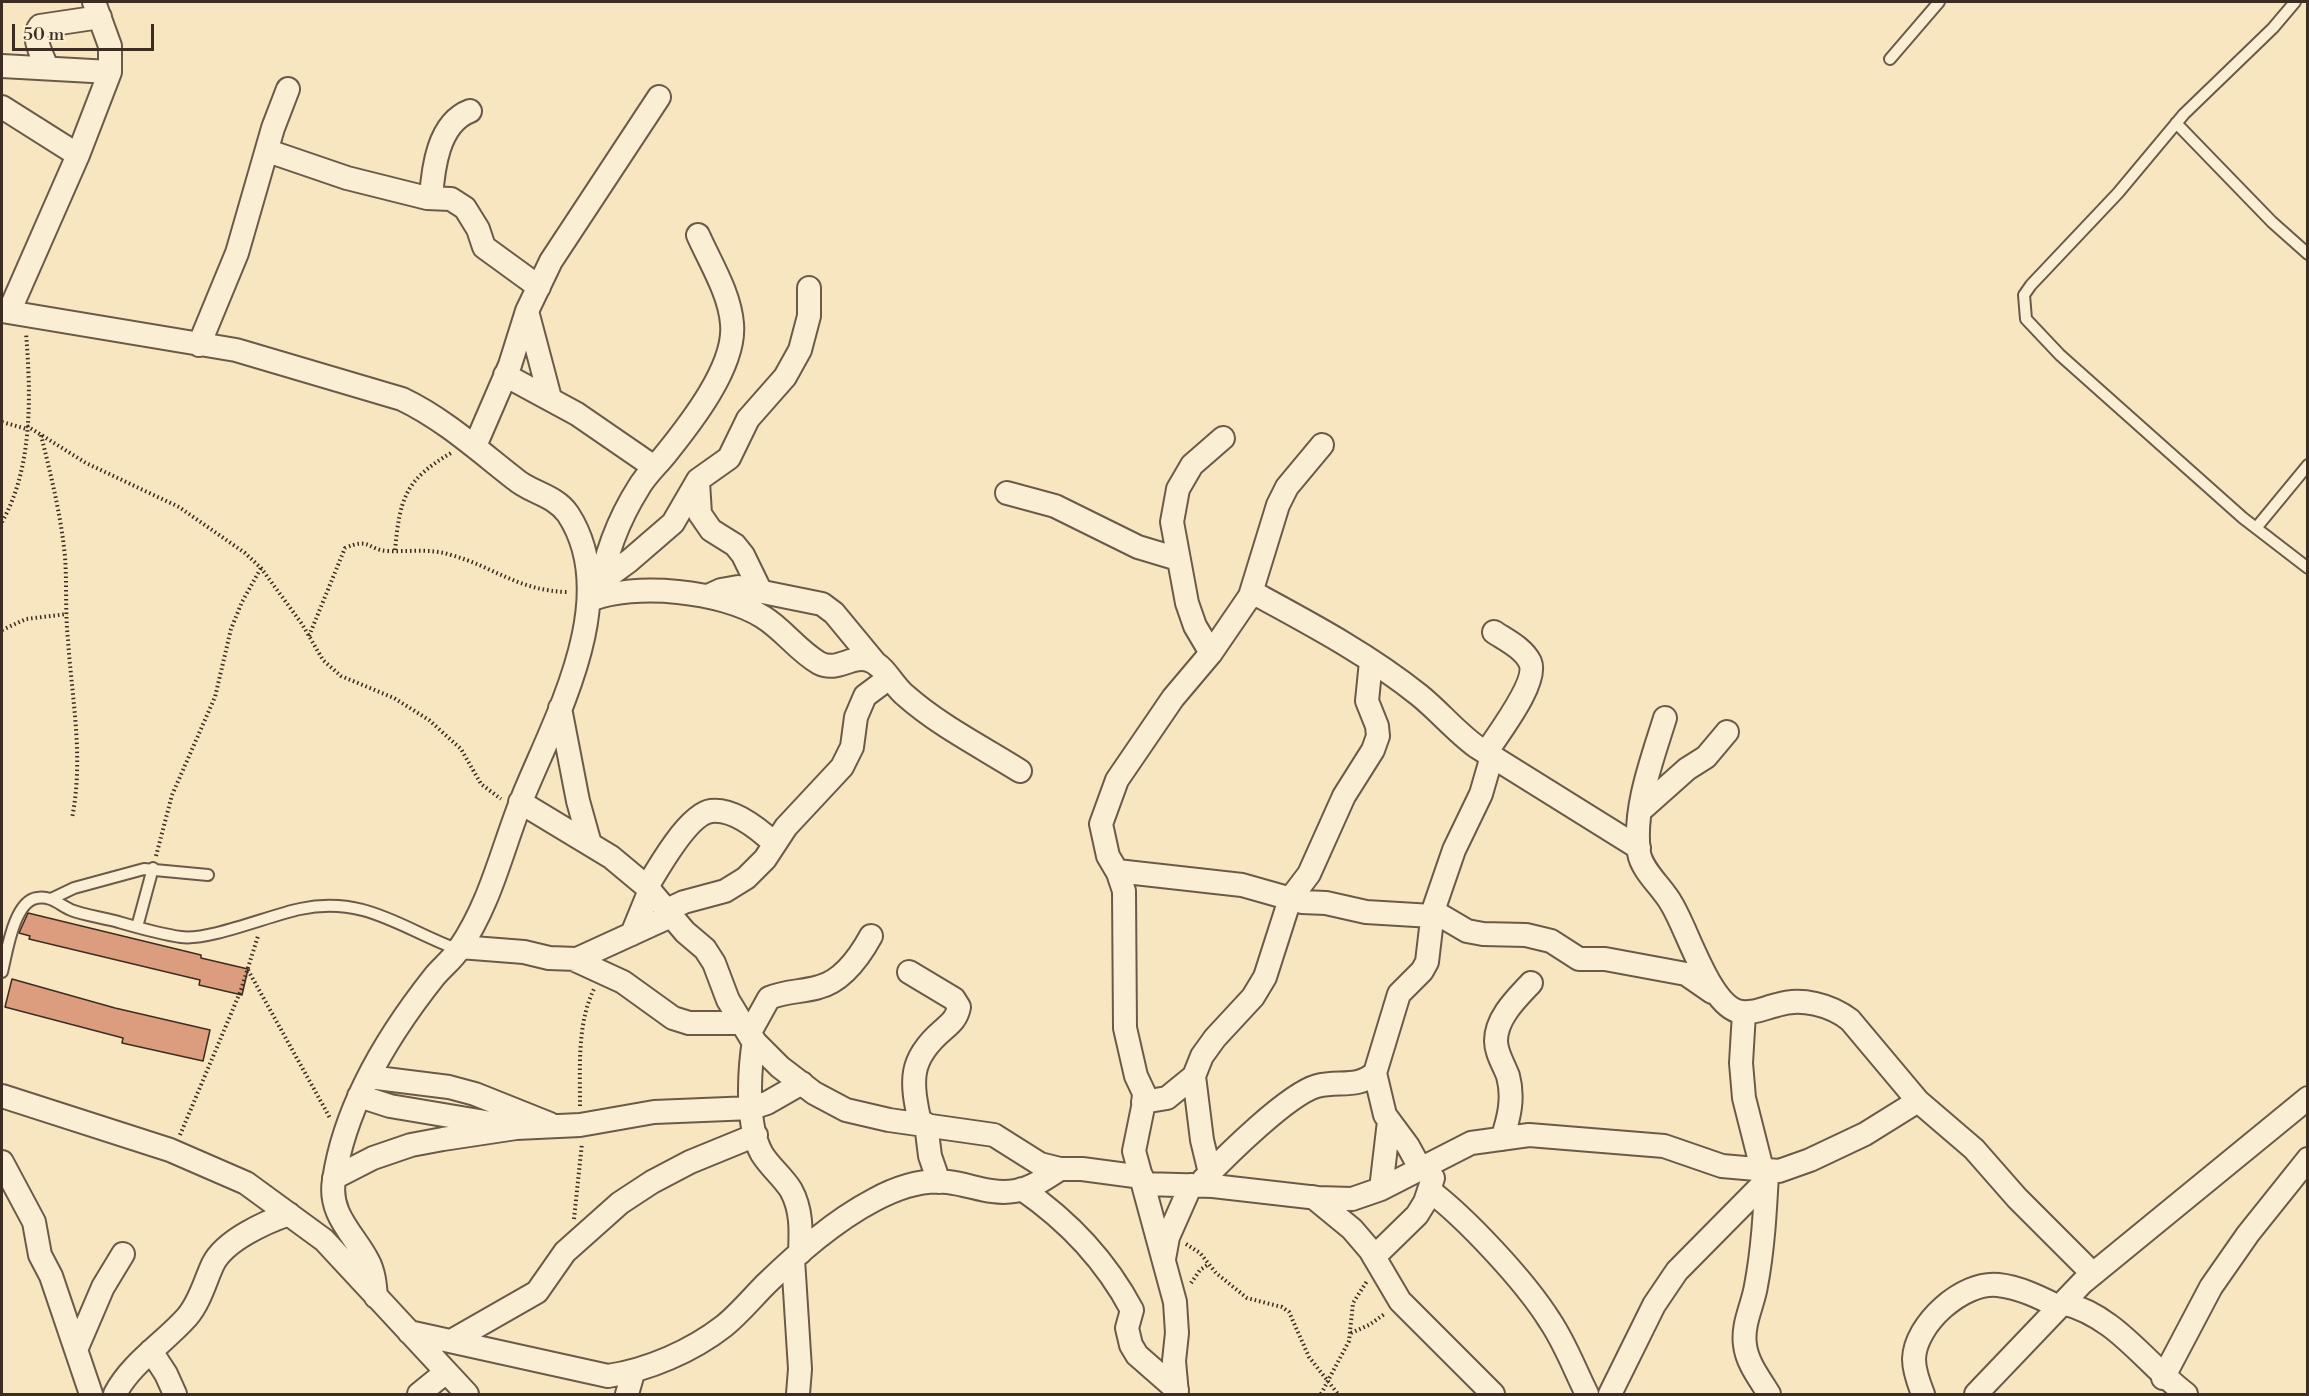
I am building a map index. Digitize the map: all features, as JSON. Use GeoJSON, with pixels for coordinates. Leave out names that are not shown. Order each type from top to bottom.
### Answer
{"type":"FeatureCollection","features":[{"type":"Feature","properties":{"kind":"street"},"geometry":{"type":"LineString","coordinates":[[47,67],[37,39],[37,29],[40,26],[97,9],[110,46],[110,72],[12,313],[283,362],[402,399],[421,408],[472,444],[518,482],[556,502],[568,514],[588,564],[594,593]]}},
{"type":"Feature","properties":{"kind":"street"},"geometry":{"type":"LineString","coordinates":[[2,66],[110,72]]}},
{"type":"Feature","properties":{"kind":"street"},"geometry":{"type":"LineString","coordinates":[[199,345],[237,253],[288,89]]}},
{"type":"Feature","properties":{"kind":"street"},"geometry":{"type":"LineString","coordinates":[[472,444],[506,375],[527,311],[551,261],[659,97]]}},
{"type":"Feature","properties":{"kind":"street"},"geometry":{"type":"LineString","coordinates":[[2,107],[78,155]]}},
{"type":"Feature","properties":{"kind":"street"},"geometry":{"type":"LineString","coordinates":[[430,198],[437,157],[444,137],[461,114],[470,111]]}},
{"type":"Feature","properties":{"kind":"street"},"geometry":{"type":"LineString","coordinates":[[268,151],[347,178],[430,198],[451,199],[465,208],[478,229],[484,248],[539,287]]}},
{"type":"Feature","properties":{"kind":"street"},"geometry":{"type":"LineString","coordinates":[[376,1297],[369,1262],[336,1210],[334,1178],[343,1142],[364,1087],[389,1040],[435,976],[460,949],[483,906],[519,805],[569,687],[594,593],[620,521],[639,486],[687,427],[716,381],[729,349],[733,325],[730,309],[698,235]]}},
{"type":"Feature","properties":{"kind":"street"},"geometry":{"type":"LineString","coordinates":[[594,593],[673,522],[698,480],[729,458],[748,419],[785,378],[800,350],[809,316],[809,288]]}},
{"type":"Feature","properties":{"kind":"street"},"geometry":{"type":"LineString","coordinates":[[527,311],[550,398]]}},
{"type":"Feature","properties":{"kind":"street"},"geometry":{"type":"LineString","coordinates":[[506,375],[550,398],[654,467]]}},
{"type":"Feature","properties":{"kind":"street"},"geometry":{"type":"LineString","coordinates":[[1211,653],[1195,626],[1186,603],[1172,522],[1173,504],[1178,489],[1192,465],[1223,438]]}},
{"type":"Feature","properties":{"kind":"street"},"geometry":{"type":"LineString","coordinates":[[1177,1392],[1175,1302],[1134,1151],[1144,1093],[1136,1076],[1125,1028],[1124,891],[1117,871],[1108,856],[1101,824],[1117,780],[1173,698],[1211,653],[1252,592],[1278,505],[1287,487],[1322,445]]}},
{"type":"Feature","properties":{"kind":"street"},"geometry":{"type":"LineString","coordinates":[[698,480],[700,514],[711,530],[735,545],[761,592]]}},
{"type":"Feature","properties":{"kind":"street"},"geometry":{"type":"LineString","coordinates":[[1006,493],[1054,506],[1138,547],[1178,559]]}},
{"type":"Feature","properties":{"kind":"street"},"geometry":{"type":"LineString","coordinates":[[705,597],[720,590],[738,587],[822,604],[834,613],[904,695],[1020,771]]}},
{"type":"Feature","properties":{"kind":"street"},"geometry":{"type":"LineString","coordinates":[[594,593],[647,591],[705,597],[746,607],[766,618],[803,651],[827,666],[838,667],[848,661],[863,659],[883,671]]}},
{"type":"Feature","properties":{"kind":"street"},"geometry":{"type":"LineString","coordinates":[[1252,592],[1371,661],[1419,695],[1458,733],[1489,755],[1640,848]]}},
{"type":"Feature","properties":{"kind":"street"},"geometry":{"type":"LineString","coordinates":[[1420,1168],[1389,1121],[1379,1096],[1375,1073],[1399,994],[1422,971],[1427,962],[1433,914],[1454,850],[1481,794],[1489,755],[1528,685],[1531,664],[1525,655],[1494,632]]}},
{"type":"Feature","properties":{"kind":"street"},"geometry":{"type":"LineString","coordinates":[[1199,1181],[1201,1134],[1194,1076],[1202,1056],[1215,1038],[1253,997],[1265,977],[1290,899],[1309,874],[1344,796],[1373,750],[1378,736],[1367,701],[1371,661]]}},
{"type":"Feature","properties":{"kind":"street"},"geometry":{"type":"LineString","coordinates":[[460,949],[573,959],[591,955],[669,913],[684,902],[725,891],[739,882],[765,859],[786,827],[842,767],[852,747],[856,717],[865,696],[883,671]]}},
{"type":"Feature","properties":{"kind":"street"},"geometry":{"type":"LineString","coordinates":[[560,708],[578,801],[590,844]]}},
{"type":"Feature","properties":{"kind":"street"},"geometry":{"type":"LineString","coordinates":[[1665,718],[1641,810],[1639,855],[1671,903],[1703,972],[1721,998],[1733,1010],[1744,1012],[1794,1002],[1837,1010],[1850,1020],[1918,1101],[1974,1149],[2017,1198],[2093,1274]]}},
{"type":"Feature","properties":{"kind":"street"},"geometry":{"type":"LineString","coordinates":[[1641,810],[1672,782],[1706,757],[1727,732]]}},
{"type":"Feature","properties":{"kind":"street"},"geometry":{"type":"LineString","coordinates":[[519,805],[590,844],[648,889],[685,932],[705,949],[714,963],[728,1000],[748,1032],[802,1083],[846,1110],[889,1120],[994,1135],[1041,1164],[1060,1169],[1082,1169],[1142,1180],[1199,1181],[1313,1197],[1352,1199],[1382,1189],[1471,1143],[1528,1135],[1664,1146],[1722,1166],[1765,1173],[1779,1171],[1810,1160],[1865,1134],[1918,1101]]}},
{"type":"Feature","properties":{"kind":"street"},"geometry":{"type":"LineString","coordinates":[[632,934],[648,889],[695,819],[711,811],[737,816],[753,825],[775,844]]}},
{"type":"Feature","properties":{"kind":"street"},"geometry":{"type":"LineString","coordinates":[[1117,871],[1242,885],[1290,899],[1326,903],[1365,912],[1433,914],[1467,931],[1538,937],[1551,941],[1579,959],[1605,959],[1686,974],[1721,998]]}},
{"type":"Feature","properties":{"kind":"street"},"geometry":{"type":"LineString","coordinates":[[798,1395],[800,1369],[797,1256],[800,1211],[791,1190],[762,1154],[756,1136],[752,1108],[748,1032],[769,998],[822,987],[838,978],[849,968],[872,936]]}},
{"type":"Feature","properties":{"kind":"street"},"geometry":{"type":"LineString","coordinates":[[1657,968],[1693,949]]}},
{"type":"Feature","properties":{"kind":"street"},"geometry":{"type":"LineString","coordinates":[[573,959],[623,982],[673,1018],[689,1023],[748,1032]]}},
{"type":"Feature","properties":{"kind":"street"},"geometry":{"type":"LineString","coordinates":[[909,972],[954,999],[959,1007],[956,1018],[930,1041],[915,1063],[913,1089],[939,1182]]}},
{"type":"Feature","properties":{"kind":"street"},"geometry":{"type":"LineString","coordinates":[[1502,1139],[1509,1118],[1512,1098],[1508,1076],[1496,1043],[1498,1030],[1505,1014],[1531,982]]}},
{"type":"Feature","properties":{"kind":"street"},"geometry":{"type":"LineString","coordinates":[[1744,1012],[1741,1063],[1744,1098],[1765,1173],[1761,1253],[1756,1288],[1747,1316],[1744,1344],[1752,1365],[1769,1395]]}},
{"type":"Feature","properties":{"kind":"street"},"geometry":{"type":"LineString","coordinates":[[1163,1260],[1169,1234],[1199,1181],[1290,1102],[1317,1086],[1359,1082],[1375,1073]]}},
{"type":"Feature","properties":{"kind":"street"},"geometry":{"type":"LineString","coordinates":[[1143,1102],[1167,1098],[1194,1076]]}},
{"type":"Feature","properties":{"kind":"street"},"geometry":{"type":"LineString","coordinates":[[334,1178],[373,1158],[411,1145],[516,1128],[581,1124],[654,1112],[752,1108],[767,1103],[802,1083]]}},
{"type":"Feature","properties":{"kind":"street"},"geometry":{"type":"LineString","coordinates":[[364,1087],[449,1088],[475,1094],[554,1126]]}},
{"type":"Feature","properties":{"kind":"street"},"geometry":{"type":"LineString","coordinates":[[364,1087],[390,1106],[484,1120],[516,1128]]}},
{"type":"Feature","properties":{"kind":"street"},"geometry":{"type":"LineString","coordinates":[[2,1096],[173,1152],[246,1183],[324,1240],[467,1395]]}},
{"type":"Feature","properties":{"kind":"street"},"geometry":{"type":"LineString","coordinates":[[1976,1395],[2093,1274],[2307,1098]]}},
{"type":"Feature","properties":{"kind":"street"},"geometry":{"type":"LineString","coordinates":[[1382,1189],[1389,1121]]}},
{"type":"Feature","properties":{"kind":"street"},"geometry":{"type":"LineString","coordinates":[[453,1340],[537,1292],[573,1245],[620,1203],[652,1182],[690,1162],[756,1136]]}},
{"type":"Feature","properties":{"kind":"street"},"geometry":{"type":"LineString","coordinates":[[1375,1260],[1418,1215],[1441,1157]]}},
{"type":"Feature","properties":{"kind":"street"},"geometry":{"type":"LineString","coordinates":[[1923,1395],[1914,1359],[1919,1336],[1941,1308],[1957,1297],[1980,1287],[1997,1284],[2061,1305],[2085,1308],[2110,1323],[2173,1388],[2211,1287],[2248,1234],[2307,1160]]}},
{"type":"Feature","properties":{"kind":"street"},"geometry":{"type":"LineString","coordinates":[[2,1162],[34,1222],[40,1255],[51,1276],[91,1395]]}},
{"type":"Feature","properties":{"kind":"street"},"geometry":{"type":"LineString","coordinates":[[409,1332],[453,1340],[525,1360],[608,1376],[633,1372],[712,1335],[726,1325],[797,1256],[874,1200],[926,1181],[983,1192],[1022,1189],[1036,1184],[1060,1169]]}},
{"type":"Feature","properties":{"kind":"street"},"geometry":{"type":"LineString","coordinates":[[1610,1395],[1654,1305],[1677,1271],[1765,1173]]}},
{"type":"Feature","properties":{"kind":"street"},"geometry":{"type":"LineString","coordinates":[[1022,1189],[1056,1214],[1101,1261],[1132,1310],[1127,1328],[1137,1355],[1177,1392]]}},
{"type":"Feature","properties":{"kind":"street"},"geometry":{"type":"LineString","coordinates":[[1429,1190],[1445,1202],[1522,1283],[1551,1321],[1587,1395]]}},
{"type":"Feature","properties":{"kind":"street"},"geometry":{"type":"LineString","coordinates":[[1313,1197],[1352,1229],[1375,1260],[1400,1301],[1493,1395]]}},
{"type":"Feature","properties":{"kind":"street"},"geometry":{"type":"LineString","coordinates":[[115,1395],[151,1351],[190,1314],[215,1260],[223,1251],[266,1222],[289,1214]]}},
{"type":"Feature","properties":{"kind":"street"},"geometry":{"type":"LineString","coordinates":[[74,1395],[79,1359],[103,1287],[123,1254]]}},
{"type":"Feature","properties":{"kind":"street"},"geometry":{"type":"LineString","coordinates":[[151,1351],[166,1374],[175,1395]]}},
{"type":"Feature","properties":{"kind":"street"},"geometry":{"type":"LineString","coordinates":[[419,1395],[446,1372]]}},
{"type":"Feature","properties":{"kind":"street"},"geometry":{"type":"LineString","coordinates":[[627,1395],[633,1372]]}},
{"type":"Feature","properties":{"kind":"lane"},"geometry":{"type":"LineString","coordinates":[[1890,59],[1940,2]]}},
{"type":"Feature","properties":{"kind":"lane"},"geometry":{"type":"LineString","coordinates":[[2295,2],[2273,28],[2176,123],[2118,193],[2031,285],[2024,295],[2023,304],[2026,319],[2060,355],[2144,432],[2256,528],[2307,568]]}},
{"type":"Feature","properties":{"kind":"lane"},"geometry":{"type":"LineString","coordinates":[[2176,123],[2272,222],[2307,254]]}},
{"type":"Feature","properties":{"kind":"lane"},"geometry":{"type":"LineString","coordinates":[[2256,528],[2307,465]]}},
{"type":"Feature","properties":{"kind":"lane"},"geometry":{"type":"LineString","coordinates":[[51,899],[83,886],[153,868],[208,875]]}},
{"type":"Feature","properties":{"kind":"lane"},"geometry":{"type":"LineString","coordinates":[[137,927],[153,868]]}},
{"type":"Feature","properties":{"kind":"lane"},"geometry":{"type":"LineString","coordinates":[[2,972],[19,911],[26,902],[38,897],[51,899],[71,910],[183,938],[300,909],[329,906],[357,908],[389,917],[410,930],[460,949]]}},
{"type":"Feature","properties":{"kind":"path"},"geometry":{"type":"LineString","coordinates":[[2,522],[17,484],[31,389],[12,313]]}},
{"type":"Feature","properties":{"kind":"path"},"geometry":{"type":"LineString","coordinates":[[2,422],[27,428],[86,463],[179,507],[245,553],[261,568],[309,636],[323,660],[341,676],[394,698],[444,732],[461,749],[481,784],[519,805]]}},
{"type":"Feature","properties":{"kind":"path"},"geometry":{"type":"LineString","coordinates":[[40,435],[56,494],[64,556],[79,759],[78,788],[72,818]]}},
{"type":"Feature","properties":{"kind":"path"},"geometry":{"type":"LineString","coordinates":[[395,550],[403,504],[410,484],[430,465],[472,444]]}},
{"type":"Feature","properties":{"kind":"path"},"geometry":{"type":"LineString","coordinates":[[309,636],[345,548],[358,542],[370,543],[382,550],[415,549],[449,554],[535,590],[594,593]]}},
{"type":"Feature","properties":{"kind":"path"},"geometry":{"type":"LineString","coordinates":[[153,868],[172,795],[215,697],[231,629],[242,602],[261,568]]}},
{"type":"Feature","properties":{"kind":"path"},"geometry":{"type":"LineString","coordinates":[[2,630],[26,619],[67,614]]}},
{"type":"Feature","properties":{"kind":"path"},"geometry":{"type":"LineString","coordinates":[[173,1152],[248,970],[262,920]]}},
{"type":"Feature","properties":{"kind":"path"},"geometry":{"type":"LineString","coordinates":[[248,970],[343,1142]]}},
{"type":"Feature","properties":{"kind":"path"},"geometry":{"type":"LineString","coordinates":[[573,1245],[581,1124],[580,1077],[586,1009],[593,991],[605,974]]}},
{"type":"Feature","properties":{"kind":"path"},"geometry":{"type":"LineString","coordinates":[[1169,1234],[1200,1253],[1216,1273],[1247,1298],[1282,1307],[1289,1312],[1309,1357],[1338,1395]]}},
{"type":"Feature","properties":{"kind":"path"},"geometry":{"type":"LineString","coordinates":[[1321,1395],[1351,1334],[1350,1312],[1375,1260]]}},
{"type":"Feature","properties":{"kind":"path"},"geometry":{"type":"LineString","coordinates":[[1351,1334],[1369,1325],[1400,1301]]}},
{"type":"Feature","properties":{"kind":"building"},"geometry":{"type":"Polygon","coordinates":[[[28,913],[201,955],[201,958],[248,969],[242,995],[199,985],[200,980],[29,939],[30,936],[19,933],[28,913]]]}},
{"type":"Feature","properties":{"kind":"building"},"geometry":{"type":"Polygon","coordinates":[[[12,979],[115,1008],[210,1030],[203,1061],[122,1043],[123,1038],[5,1007],[12,979]]]}}]}
